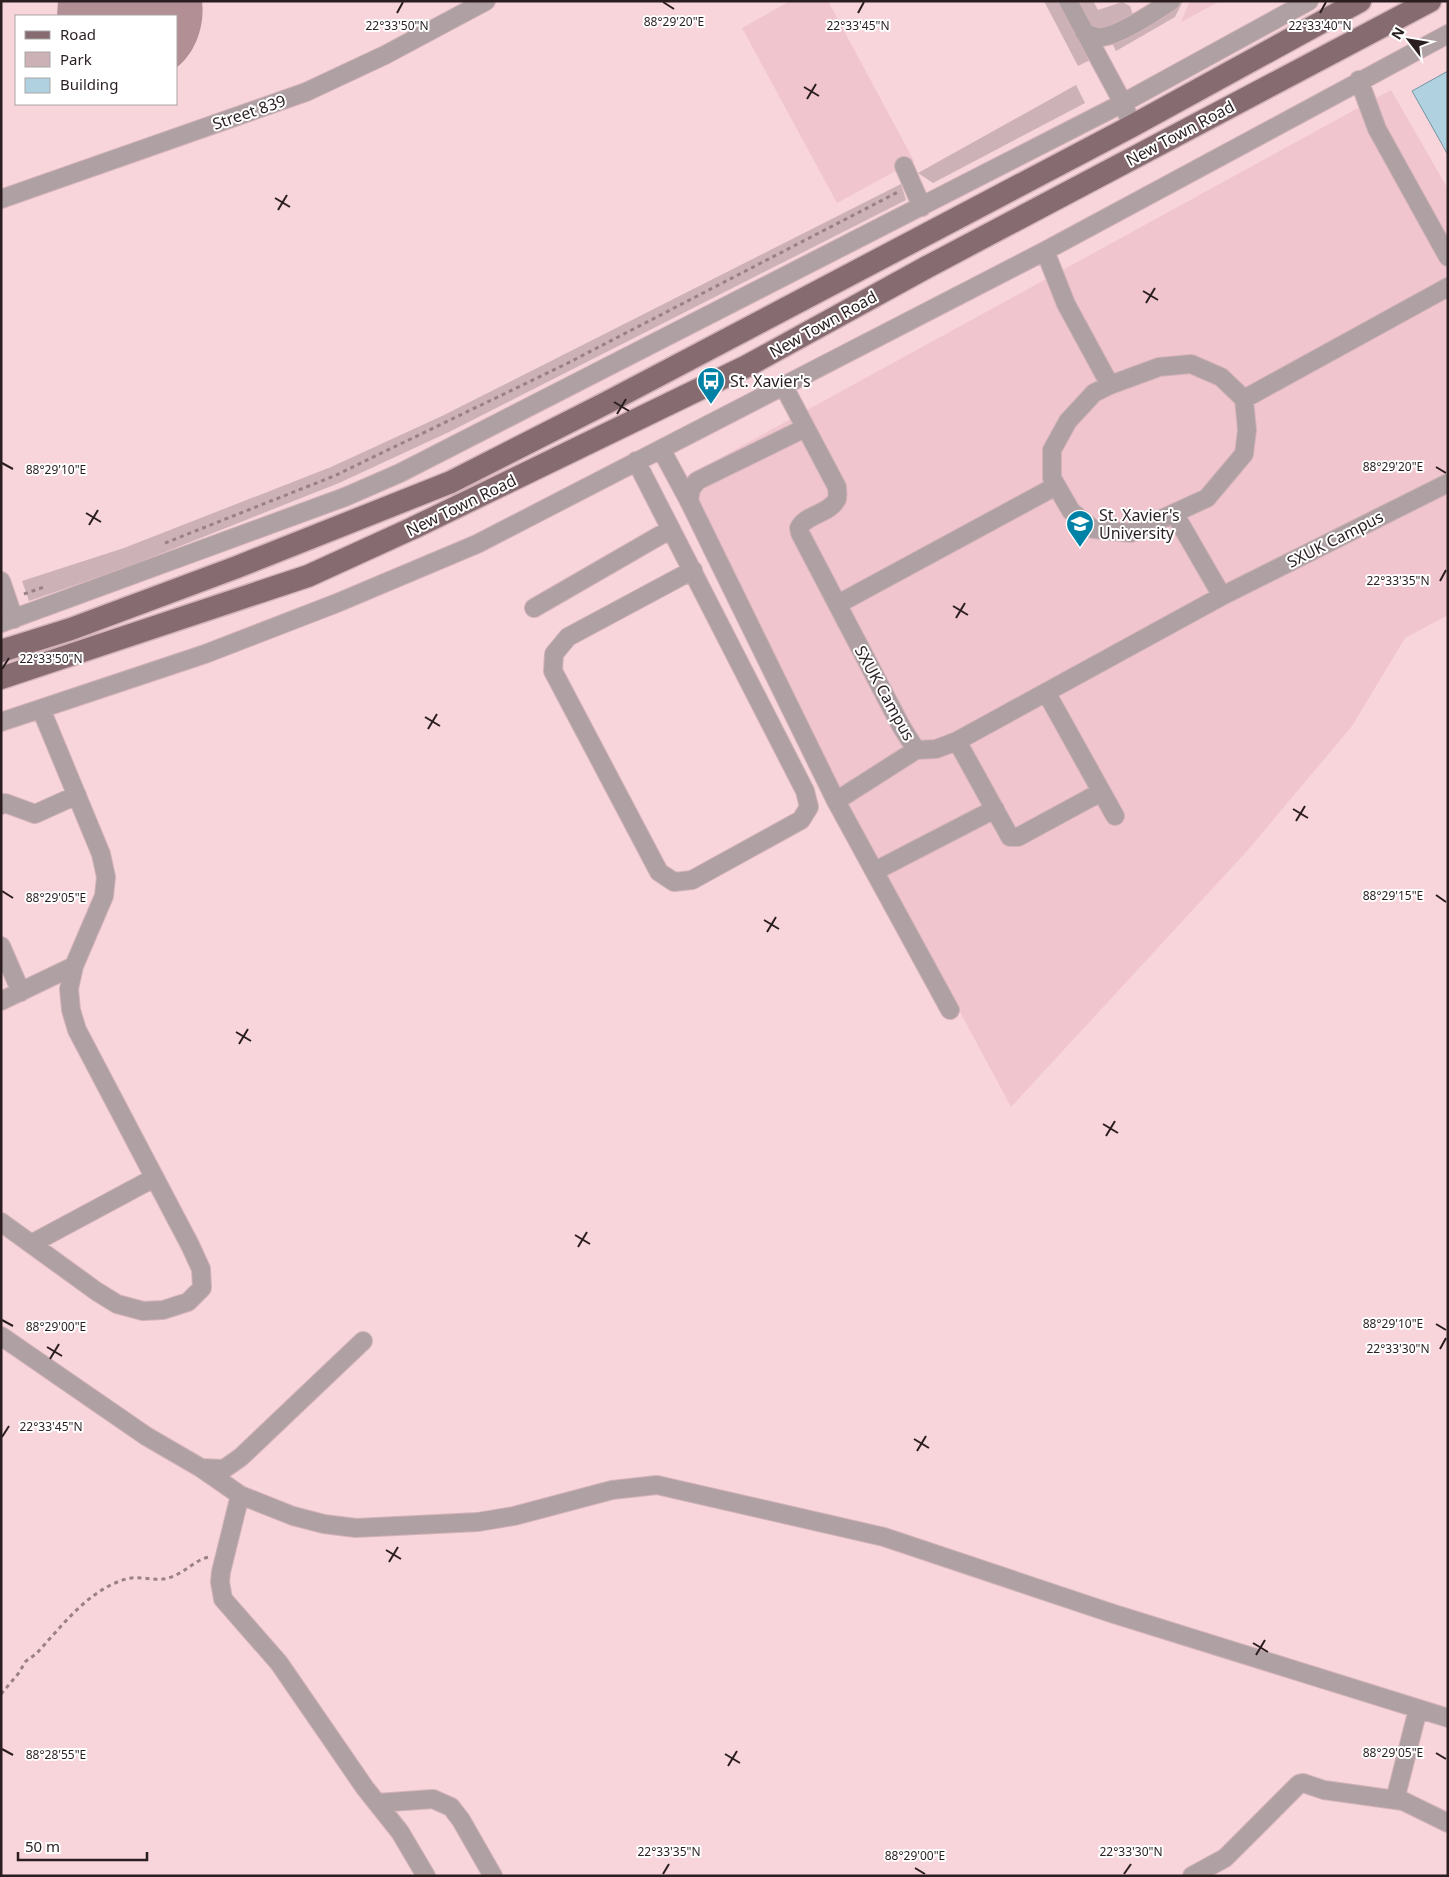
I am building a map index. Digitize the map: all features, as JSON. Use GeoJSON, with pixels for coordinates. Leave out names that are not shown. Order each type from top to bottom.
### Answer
{"type":"FeatureCollection","features":[{"type":"Feature","properties":{"kind":"main road","name":"New Town Road"},"geometry":{"type":"LineString","coordinates":[[1,652],[71,629],[228,570],[451,482],[617,398],[1132,126],[1360,1]]}},
{"type":"Feature","properties":{"kind":"main road","name":"New Town Road"},"geometry":{"type":"LineString","coordinates":[[1,678],[308,576],[413,528],[747,366],[935,263],[1430,1]]}},
{"type":"Feature","properties":{"kind":"street","name":"Street 839"},"geometry":{"type":"LineString","coordinates":[[1,199],[306,92],[385,55],[486,1]]}},
{"type":"Feature","properties":{"kind":"street"},"geometry":{"type":"LineString","coordinates":[[1068,1],[1123,103],[1132,126]]}},
{"type":"Feature","properties":{"kind":"street"},"geometry":{"type":"LineString","coordinates":[[1084,32],[1100,37],[1116,32],[1144,20],[1171,1]]}},
{"type":"Feature","properties":{"kind":"street"},"geometry":{"type":"LineString","coordinates":[[1,581],[7,600],[8,621],[345,497],[400,473],[1123,103],[1310,1]]}},
{"type":"Feature","properties":{"kind":"street"},"geometry":{"type":"LineString","coordinates":[[1,722],[205,654],[337,603],[476,544],[1045,251],[1359,80],[1448,34]]}},
{"type":"Feature","properties":{"kind":"street"},"geometry":{"type":"LineString","coordinates":[[1359,80],[1377,129],[1448,257]]}},
{"type":"Feature","properties":{"kind":"street"},"geometry":{"type":"LineString","coordinates":[[904,166],[922,206]]}},
{"type":"Feature","properties":{"kind":"street"},"geometry":{"type":"LineString","coordinates":[[1045,251],[1066,304],[1110,385]]}},
{"type":"Feature","properties":{"kind":"street"},"geometry":{"type":"LineString","coordinates":[[1244,400],[1448,287]]}},
{"type":"Feature","properties":{"kind":"street"},"geometry":{"type":"LineString","coordinates":[[1191,364],[1220,376],[1244,400],[1247,430],[1244,454],[1206,498],[1131,533],[1093,529],[1071,511],[1056,486],[1052,478],[1052,450],[1068,421],[1094,392],[1110,385],[1159,367],[1191,364]]}},
{"type":"Feature","properties":{"kind":"street"},"geometry":{"type":"LineString","coordinates":[[689,501],[691,489],[697,481],[805,428],[783,385]]}},
{"type":"Feature","properties":{"kind":"street","name":"SXUK Campus"},"geometry":{"type":"LineString","coordinates":[[805,428],[837,487],[837,498],[831,506],[801,522],[798,528],[901,726],[916,750],[936,749],[957,740],[1222,596],[1448,483]]}},
{"type":"Feature","properties":{"kind":"street"},"geometry":{"type":"LineString","coordinates":[[660,449],[689,501],[836,801],[950,1010]]}},
{"type":"Feature","properties":{"kind":"street"},"geometry":{"type":"LineString","coordinates":[[636,461],[693,570],[805,792],[809,807],[801,820],[692,880],[674,882],[659,872],[553,671],[554,654],[568,638],[693,570]]}},
{"type":"Feature","properties":{"kind":"street"},"geometry":{"type":"LineString","coordinates":[[838,604],[1056,486]]}},
{"type":"Feature","properties":{"kind":"street"},"geometry":{"type":"LineString","coordinates":[[1174,513],[1222,596]]}},
{"type":"Feature","properties":{"kind":"street"},"geometry":{"type":"LineString","coordinates":[[534,608],[671,529]]}},
{"type":"Feature","properties":{"kind":"street"},"geometry":{"type":"LineString","coordinates":[[1046,692],[1115,816]]}},
{"type":"Feature","properties":{"kind":"street"},"geometry":{"type":"LineString","coordinates":[[1,1222],[96,1291],[118,1304],[143,1311],[163,1310],[188,1302],[202,1288],[200,1269],[190,1245],[77,1030],[71,1010],[69,989],[74,966],[104,896],[106,877],[102,854],[41,709]]}},
{"type":"Feature","properties":{"kind":"street"},"geometry":{"type":"LineString","coordinates":[[957,740],[1008,834],[1014,838],[1101,792]]}},
{"type":"Feature","properties":{"kind":"street"},"geometry":{"type":"LineString","coordinates":[[836,801],[916,750]]}},
{"type":"Feature","properties":{"kind":"street"},"geometry":{"type":"LineString","coordinates":[[1,805],[5,803],[35,814],[77,795]]}},
{"type":"Feature","properties":{"kind":"street"},"geometry":{"type":"LineString","coordinates":[[875,871],[995,809]]}},
{"type":"Feature","properties":{"kind":"street"},"geometry":{"type":"LineString","coordinates":[[1,946],[21,992]]}},
{"type":"Feature","properties":{"kind":"street"},"geometry":{"type":"LineString","coordinates":[[1,1001],[74,966]]}},
{"type":"Feature","properties":{"kind":"street"},"geometry":{"type":"LineString","coordinates":[[31,1244],[154,1178]]}},
{"type":"Feature","properties":{"kind":"street"},"geometry":{"type":"LineString","coordinates":[[1,1336],[146,1436],[201,1468],[240,1495],[293,1516],[324,1524],[356,1528],[478,1522],[514,1516],[612,1490],[657,1485],[884,1537],[1111,1614],[1448,1718]]}},
{"type":"Feature","properties":{"kind":"street"},"geometry":{"type":"LineString","coordinates":[[201,1468],[224,1469],[241,1457],[363,1341]]}},
{"type":"Feature","properties":{"kind":"street"},"geometry":{"type":"LineString","coordinates":[[240,1495],[220,1582],[223,1599],[279,1663],[377,1803],[400,1832],[426,1876]]}},
{"type":"Feature","properties":{"kind":"street"},"geometry":{"type":"LineString","coordinates":[[1395,1800],[1418,1709]]}},
{"type":"Feature","properties":{"kind":"street"},"geometry":{"type":"LineString","coordinates":[[1192,1876],[1225,1858],[1299,1784],[1303,1783],[1324,1790],[1403,1801],[1448,1823]]}},
{"type":"Feature","properties":{"kind":"street"},"geometry":{"type":"LineString","coordinates":[[377,1803],[433,1799],[452,1808],[461,1820],[493,1876]]}},
{"type":"Feature","properties":{"kind":"path"},"geometry":{"type":"LineString","coordinates":[[162,544],[343,471],[566,364],[902,190],[913,187]]}},
{"type":"Feature","properties":{"kind":"path"},"geometry":{"type":"LineString","coordinates":[[7,600],[44,587]]}},
{"type":"Feature","properties":{"kind":"path"},"geometry":{"type":"LineString","coordinates":[[1,1694],[26,1661],[36,1654],[94,1595],[126,1579],[135,1577],[164,1579],[178,1574],[200,1559],[209,1557],[224,1560]]}},
{"type":"Feature","properties":{"kind":"shaded area"},"geometry":{"type":"Polygon","coordinates":[[[58,1],[202,1],[203,10],[198,38],[189,55],[178,66],[178,15],[57,15],[58,1]]]}},
{"type":"Feature","properties":{"kind":"shaded area"},"geometry":{"type":"Polygon","coordinates":[[[790,1],[828,1],[914,161],[837,203],[742,28],[790,1]]]}},
{"type":"Feature","properties":{"kind":"shaded area"},"geometry":{"type":"Polygon","coordinates":[[[1190,1],[1220,1],[1181,22],[1190,1]]]}},
{"type":"Feature","properties":{"kind":"shaded area","name":"St. Xavier's University"},"geometry":{"type":"Polygon","coordinates":[[[1391,90],[1448,189],[1448,615],[1405,638],[1352,726],[1247,851],[1011,1107],[676,482],[1391,90]]]}},
{"type":"Feature","properties":{"kind":"green space"},"geometry":{"type":"Polygon","coordinates":[[[1044,1],[1058,1],[1090,60],[1078,66],[1044,1]]]}},
{"type":"Feature","properties":{"kind":"green space"},"geometry":{"type":"Polygon","coordinates":[[[1074,1],[1093,1],[1098,10],[1122,2],[1130,6],[1133,15],[1099,32],[1089,27],[1074,1]]]}},
{"type":"Feature","properties":{"kind":"green space"},"geometry":{"type":"Polygon","coordinates":[[[1178,1],[1183,1],[1175,17],[1116,51],[1111,41],[1178,1]]]}},
{"type":"Feature","properties":{"kind":"green space"},"geometry":{"type":"Polygon","coordinates":[[[1076,85],[1085,103],[933,183],[918,173],[1076,85]]]}},
{"type":"Feature","properties":{"kind":"green space"},"geometry":{"type":"Polygon","coordinates":[[[901,184],[906,200],[449,432],[339,483],[130,566],[29,601],[22,581],[124,548],[331,467],[442,416],[901,184]]]}},
{"type":"Feature","properties":{"kind":"building"},"geometry":{"type":"Polygon","coordinates":[[[1448,71],[1448,155],[1412,91],[1448,71]]]}},
{"type":"Feature","properties":{"kind":"place","name":"St. Xavier's"},"geometry":{"type":"Point","coordinates":[711,405]}},
{"type":"Feature","properties":{"kind":"place","name":"St. Xavier's University"},"geometry":{"type":"Point","coordinates":[1080,548]}}]}
